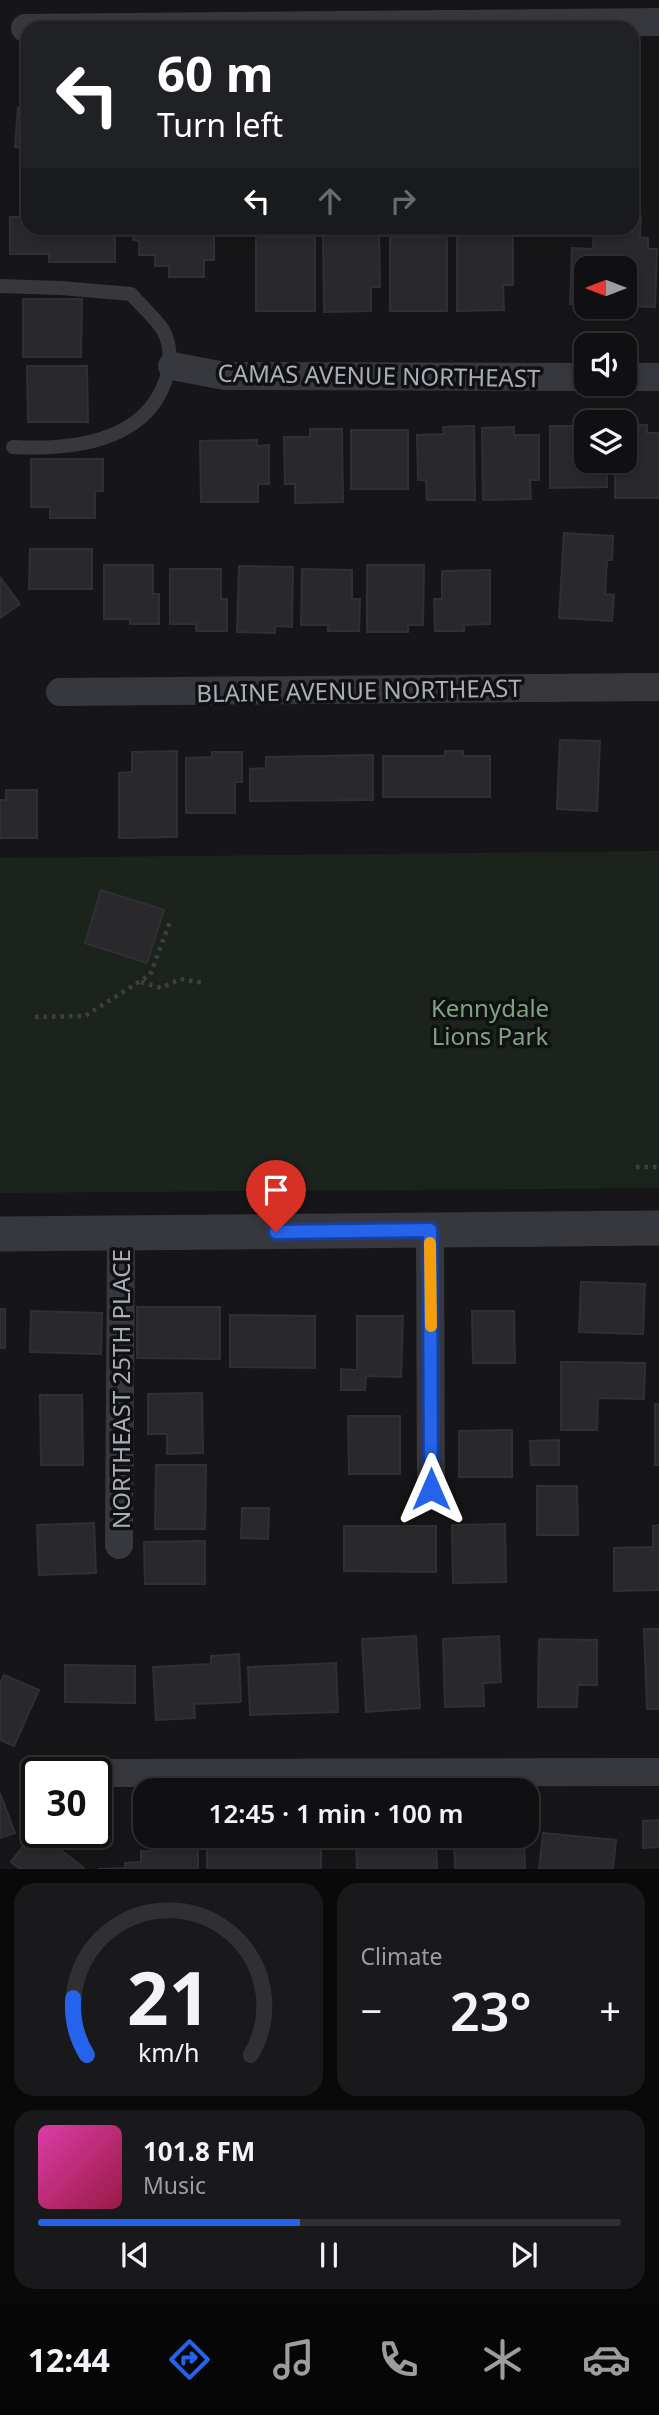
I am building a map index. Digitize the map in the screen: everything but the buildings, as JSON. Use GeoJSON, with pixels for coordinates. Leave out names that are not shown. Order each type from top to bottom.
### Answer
{"type":"FeatureCollection","features":[{"type":"Feature","properties":{"kind":"street"},"geometry":{"type":"LineString","coordinates":[[639,22],[659,22]]}},
{"type":"Feature","properties":{"kind":"street","name":"CAMAS AVENUE NORTHEAST"},"geometry":{"type":"LineString","coordinates":[[172,366],[225,376],[574,377]]}},
{"type":"Feature","properties":{"kind":"street"},"geometry":{"type":"LineString","coordinates":[[637,377],[659,377]]}},
{"type":"Feature","properties":{"kind":"street","name":"BLAINE AVENUE NORTHEAST"},"geometry":{"type":"LineString","coordinates":[[60,692],[659,687]]}},
{"type":"Feature","properties":{"kind":"street"},"geometry":{"type":"LineString","coordinates":[[0,1234],[659,1228]]}},
{"type":"Feature","properties":{"kind":"street"},"geometry":{"type":"LineString","coordinates":[[430,1230],[431,1489]]}},
{"type":"Feature","properties":{"kind":"street","name":"NORTHEAST 25TH PLACE"},"geometry":{"type":"LineString","coordinates":[[120,1545],[121,1234]]}},
{"type":"Feature","properties":{"kind":"street"},"geometry":{"type":"LineString","coordinates":[[112,1773],[659,1772]]}},
{"type":"Feature","properties":{"kind":"lane"},"geometry":{"type":"LineString","coordinates":[[0,286],[131,294],[164,332],[172,366],[161,394],[147,414],[124,430],[96,441],[38,448],[13,447]]}},
{"type":"Feature","properties":{"kind":"path"},"geometry":{"type":"LineString","coordinates":[[35,1017],[85,1016],[150,975],[171,919]]}},
{"type":"Feature","properties":{"kind":"path"},"geometry":{"type":"LineString","coordinates":[[140,982],[162,988],[180,979],[204,983]]}},
{"type":"Feature","properties":{"kind":"path"},"geometry":{"type":"LineString","coordinates":[[636,1167],[659,1167]]}},
{"type":"Feature","properties":{"kind":"green space","name":"Kennydale Lions Park"},"geometry":{"type":"Polygon","coordinates":[[[659,851],[659,1188],[0,1193],[0,858],[659,851]]]}},
{"type":"Feature","properties":{"kind":"slow traffic"},"geometry":{"type":"LineString","coordinates":[[430,1243],[431,1326]]}},
{"type":"Feature","properties":{"kind":"route"},"geometry":{"type":"LineString","coordinates":[[276,1232],[430,1230],[431,1489]]}}]}
